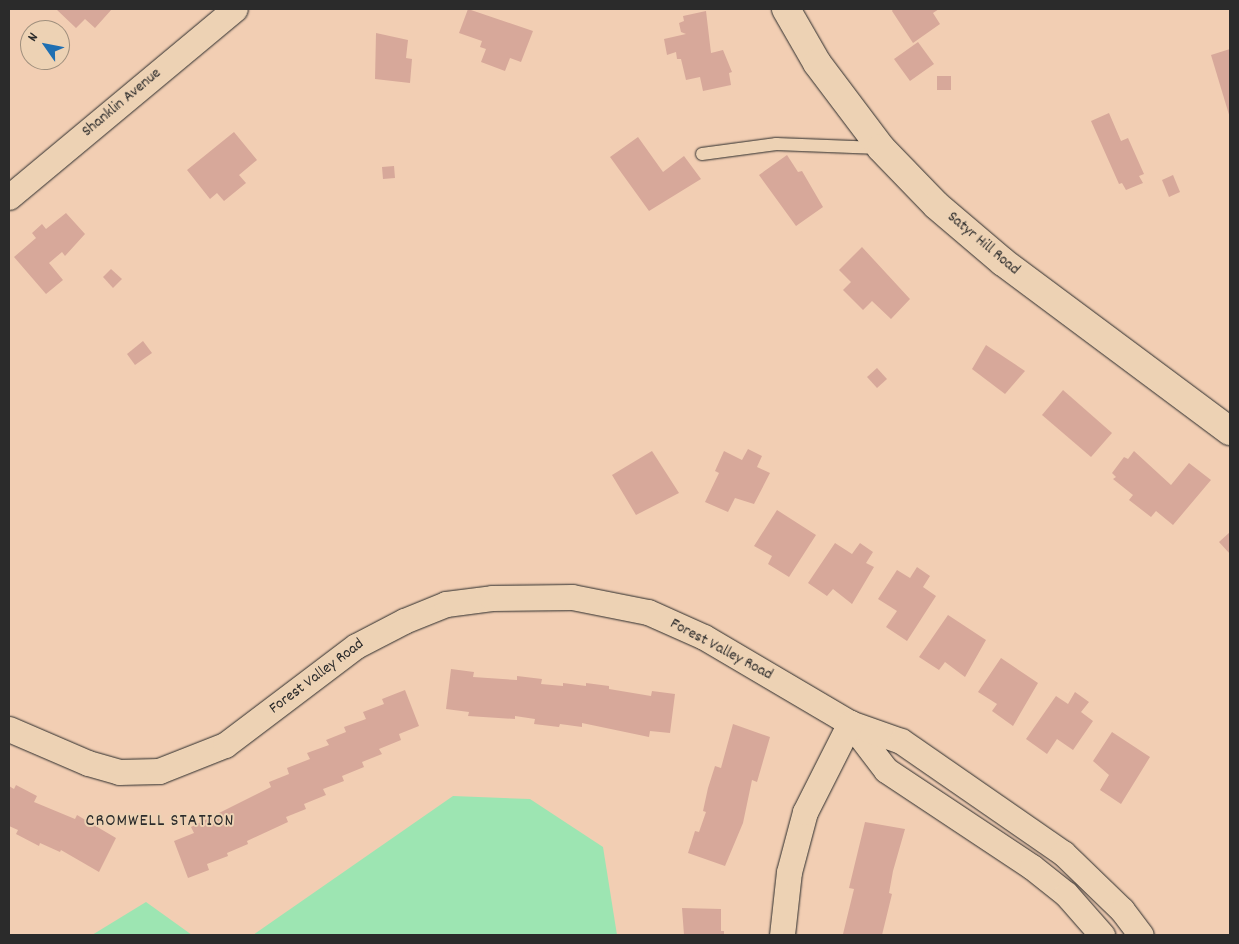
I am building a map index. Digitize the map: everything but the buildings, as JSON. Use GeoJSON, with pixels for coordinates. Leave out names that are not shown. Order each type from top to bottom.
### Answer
{"type":"FeatureCollection","features":[{"type":"Feature","properties":{"kind":"street","name":"Shanklin Avenue"},"geometry":{"type":"LineString","coordinates":[[9,197],[236,9]]}},
{"type":"Feature","properties":{"kind":"street","name":"Satyr Hill Road"},"geometry":{"type":"LineString","coordinates":[[786,9],[817,63],[881,148],[936,205],[995,256],[1230,431]]}},
{"type":"Feature","properties":{"kind":"street","name":"Forest Valley Road"},"geometry":{"type":"LineString","coordinates":[[9,729],[119,772],[159,771],[225,745],[356,646],[404,621],[446,604],[492,598],[572,597],[648,612],[704,637],[850,723],[901,741],[1056,848],[1110,898],[1141,935]]}},
{"type":"Feature","properties":{"kind":"street","name":"Forest Valley Road"},"geometry":{"type":"LineString","coordinates":[[850,723],[886,770],[1032,867],[1066,894],[1102,935]]}},
{"type":"Feature","properties":{"kind":"street"},"geometry":{"type":"LineString","coordinates":[[782,935],[789,872],[805,812],[850,723]]}},
{"type":"Feature","properties":{"kind":"lane"},"geometry":{"type":"LineString","coordinates":[[702,154],[776,144],[881,148]]}},
{"type":"Feature","properties":{"kind":"green space"},"geometry":{"type":"Polygon","coordinates":[[[453,796],[530,799],[603,847],[617,935],[253,935],[453,796]]]}},
{"type":"Feature","properties":{"kind":"green space"},"geometry":{"type":"Polygon","coordinates":[[[146,902],[192,935],[92,935],[146,902]]]}},
{"type":"Feature","properties":{"kind":"district","name":"CROMWELL STATION"},"geometry":{"type":"Point","coordinates":[160,822]}}]}
